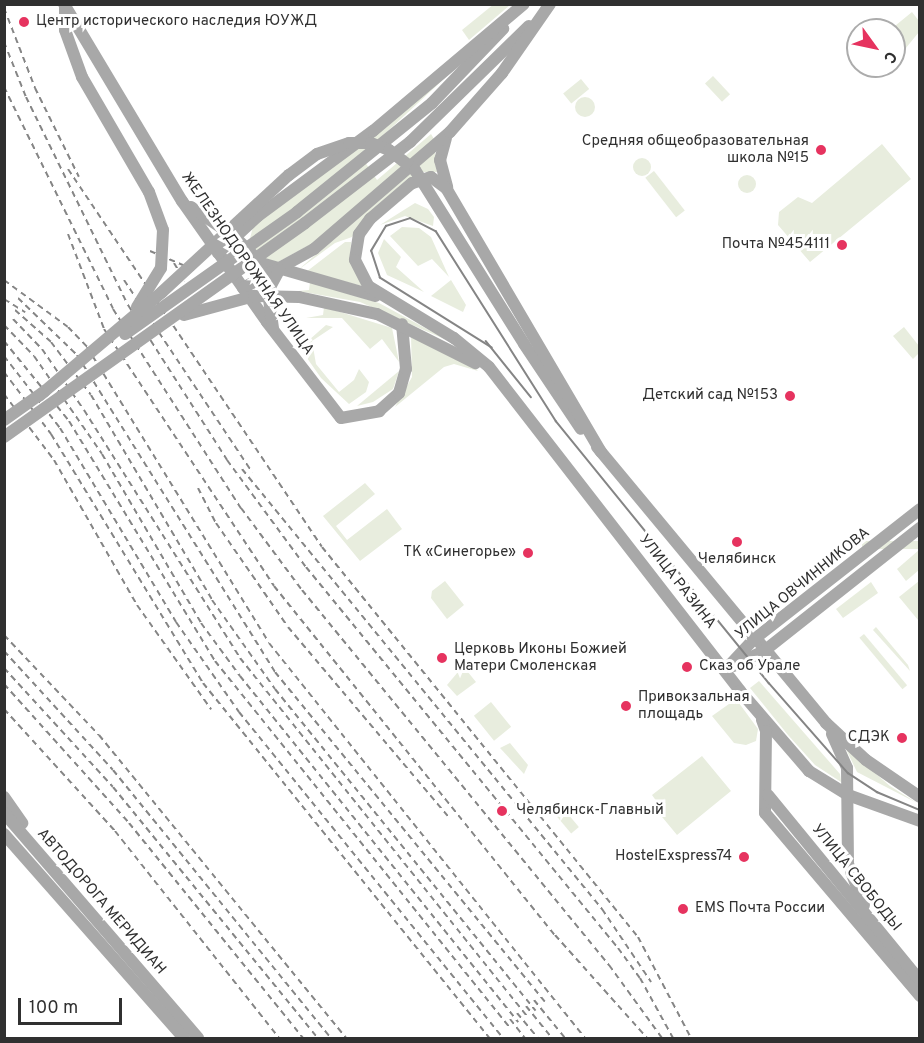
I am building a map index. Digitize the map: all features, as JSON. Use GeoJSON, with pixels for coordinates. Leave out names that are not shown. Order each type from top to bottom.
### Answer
{"type":"FeatureCollection","features":[{"type":"Feature","properties":{"kind":"main road"},"geometry":{"type":"LineString","coordinates":[[4,420],[297,212],[432,103],[526,4]]}},
{"type":"Feature","properties":{"kind":"main road"},"geometry":{"type":"LineString","coordinates":[[218,253],[235,237],[373,131],[526,4]]}},
{"type":"Feature","properties":{"kind":"main road"},"geometry":{"type":"LineString","coordinates":[[243,288],[314,249],[450,132],[502,73],[550,4]]}},
{"type":"Feature","properties":{"kind":"main road"},"geometry":{"type":"LineString","coordinates":[[4,437],[305,223],[410,142],[550,4]]}},
{"type":"Feature","properties":{"kind":"main road"},"geometry":{"type":"LineString","coordinates":[[39,396],[115,334],[158,276],[164,239],[149,192],[82,77],[65,30],[64,6]]}},
{"type":"Feature","properties":{"kind":"main road","name":"ЖЕЛЕЗНОДОРОЖНАЯ УЛИЦА"},"geometry":{"type":"LineString","coordinates":[[64,6],[182,201],[273,331],[340,418],[379,411],[399,393],[406,369],[402,324]]}},
{"type":"Feature","properties":{"kind":"main road"},"geometry":{"type":"LineString","coordinates":[[447,189],[440,153],[450,132]]}},
{"type":"Feature","properties":{"kind":"main road","name":"УЛИЦА РАЗИНА"},"geometry":{"type":"LineString","coordinates":[[115,334],[296,169],[332,147],[362,142],[389,150],[426,184],[566,411],[753,640],[826,723]]}},
{"type":"Feature","properties":{"kind":"main road"},"geometry":{"type":"LineString","coordinates":[[494,375],[454,338],[385,300],[368,286],[357,269],[355,252],[362,228],[420,178],[436,178],[447,189],[601,452]]}},
{"type":"Feature","properties":{"kind":"main road"},"geometry":{"type":"LineString","coordinates":[[182,201],[235,237],[261,263],[385,300]]}},
{"type":"Feature","properties":{"kind":"main road"},"geometry":{"type":"LineString","coordinates":[[273,331],[268,291],[279,269]]}},
{"type":"Feature","properties":{"kind":"main road"},"geometry":{"type":"LineString","coordinates":[[97,371],[193,311],[254,296],[299,297],[355,307],[402,324],[466,357],[494,375]]}},
{"type":"Feature","properties":{"kind":"main road","name":"УЛИЦА РАЗИНА"},"geometry":{"type":"LineString","coordinates":[[494,375],[726,669],[760,716],[809,771],[848,795],[920,821]]}},
{"type":"Feature","properties":{"kind":"main road","name":"УЛИЦА ОВЧИННИКОВА"},"geometry":{"type":"LineString","coordinates":[[726,669],[753,640],[920,509]]}},
{"type":"Feature","properties":{"kind":"main road","name":"УЛИЦА ОВЧИННИКОВА"},"geometry":{"type":"LineString","coordinates":[[726,669],[764,651],[920,528]]}},
{"type":"Feature","properties":{"kind":"main road"},"geometry":{"type":"LineString","coordinates":[[760,716],[766,731],[768,795]]}},
{"type":"Feature","properties":{"kind":"main road"},"geometry":{"type":"LineString","coordinates":[[826,723],[844,758],[848,795],[848,864],[873,922]]}},
{"type":"Feature","properties":{"kind":"main road"},"geometry":{"type":"LineString","coordinates":[[826,723],[873,766],[920,797]]}},
{"type":"Feature","properties":{"kind":"main road","name":"УЛИЦА СВОБОДЫ"},"geometry":{"type":"LineString","coordinates":[[768,795],[765,813],[920,996]]}},
{"type":"Feature","properties":{"kind":"main road","name":"УЛИЦА СВОБОДЫ"},"geometry":{"type":"LineString","coordinates":[[768,795],[920,981]]}},
{"type":"Feature","properties":{"kind":"main road"},"geometry":{"type":"LineString","coordinates":[[4,797],[60,878]]}},
{"type":"Feature","properties":{"kind":"main road","name":"АВТОДОРОГА МЕРИДИАН"},"geometry":{"type":"LineString","coordinates":[[4,813],[198,1038]]}},
{"type":"Feature","properties":{"kind":"main road","name":"АВТОДОРОГА МЕРИДИАН"},"geometry":{"type":"LineString","coordinates":[[4,834],[184,1038]]}},
{"type":"Feature","properties":{"kind":"shaded area"},"geometry":{"type":"Polygon","coordinates":[[[494,4],[510,5],[469,40],[462,30],[494,4]]]}},
{"type":"Feature","properties":{"kind":"shaded area"},"geometry":{"type":"Polygon","coordinates":[[[912,12],[919,21],[919,32],[906,48],[906,18],[912,12]]]}},
{"type":"Feature","properties":{"kind":"shaded area"},"geometry":{"type":"Polygon","coordinates":[[[475,50],[361,156],[377,180],[431,134],[434,139],[315,242],[278,262],[266,262],[249,242],[253,227],[475,50]]]}},
{"type":"Feature","properties":{"kind":"shaded area"},"geometry":{"type":"Polygon","coordinates":[[[713,76],[730,94],[722,102],[705,84],[713,76]]]}},
{"type":"Feature","properties":{"kind":"shaded area"},"geometry":{"type":"Polygon","coordinates":[[[581,79],[589,89],[571,104],[563,93],[581,79]]]}},
{"type":"Feature","properties":{"kind":"shaded area"},"geometry":{"type":"Polygon","coordinates":[[[585,97],[592,100],[595,107],[592,114],[585,117],[578,114],[575,107],[578,100],[585,97]]]}},
{"type":"Feature","properties":{"kind":"shaded area"},"geometry":{"type":"Polygon","coordinates":[[[882,144],[911,179],[810,262],[778,225],[779,212],[798,197],[812,203],[882,144]]]}},
{"type":"Feature","properties":{"kind":"shaded area"},"geometry":{"type":"Polygon","coordinates":[[[435,151],[437,172],[421,172],[373,209],[352,237],[335,243],[298,270],[435,151]]]}},
{"type":"Feature","properties":{"kind":"shaded area"},"geometry":{"type":"Polygon","coordinates":[[[642,158],[648,161],[651,167],[648,173],[642,176],[636,173],[633,167],[636,161],[642,158]]]}},
{"type":"Feature","properties":{"kind":"shaded area"},"geometry":{"type":"Polygon","coordinates":[[[654,171],[685,210],[676,217],[645,178],[654,171]]]}},
{"type":"Feature","properties":{"kind":"shaded area"},"geometry":{"type":"Polygon","coordinates":[[[743,175],[751,175],[756,180],[754,191],[743,193],[738,188],[738,180],[743,175]]]}},
{"type":"Feature","properties":{"kind":"shaded area"},"geometry":{"type":"Polygon","coordinates":[[[415,203],[428,209],[434,217],[433,226],[405,216],[380,225],[415,203]]]}},
{"type":"Feature","properties":{"kind":"shaded area"},"geometry":{"type":"Polygon","coordinates":[[[402,227],[419,228],[431,237],[449,277],[432,259],[418,266],[390,236],[402,227]]]}},
{"type":"Feature","properties":{"kind":"shaded area"},"geometry":{"type":"Polygon","coordinates":[[[384,239],[401,257],[396,267],[424,292],[387,275],[378,253],[384,239]]]}},
{"type":"Feature","properties":{"kind":"shaded area"},"geometry":{"type":"Polygon","coordinates":[[[345,242],[351,242],[350,260],[362,286],[306,272],[345,242]]]}},
{"type":"Feature","properties":{"kind":"shaded area"},"geometry":{"type":"Polygon","coordinates":[[[451,280],[466,305],[463,312],[431,296],[451,280]]]}},
{"type":"Feature","properties":{"kind":"shaded area"},"geometry":{"type":"Polygon","coordinates":[[[310,282],[379,303],[451,342],[360,302],[298,291],[309,290],[310,282]]]}},
{"type":"Feature","properties":{"kind":"shaded area"},"geometry":{"type":"Polygon","coordinates":[[[324,307],[392,328],[399,362],[382,339],[370,349],[342,318],[306,318],[323,315],[324,307]]]}},
{"type":"Feature","properties":{"kind":"shaded area"},"geometry":{"type":"Polygon","coordinates":[[[326,325],[333,327],[312,341],[316,364],[339,392],[354,380],[359,369],[369,382],[366,392],[349,404],[321,378],[300,348],[326,325]]]}},
{"type":"Feature","properties":{"kind":"shaded area"},"geometry":{"type":"Polygon","coordinates":[[[904,327],[919,346],[919,353],[913,359],[893,336],[904,327]]]}},
{"type":"Feature","properties":{"kind":"shaded area"},"geometry":{"type":"Polygon","coordinates":[[[411,335],[478,371],[454,364],[444,367],[395,407],[412,377],[411,335]]]}},
{"type":"Feature","properties":{"kind":"shaded area"},"geometry":{"type":"Polygon","coordinates":[[[399,371],[393,389],[373,402],[357,406],[399,371]]]}},
{"type":"Feature","properties":{"kind":"shaded area"},"geometry":{"type":"Polygon","coordinates":[[[365,483],[375,494],[336,526],[347,540],[387,509],[402,529],[360,561],[323,516],[365,483]]]}},
{"type":"Feature","properties":{"kind":"shaded area"},"geometry":{"type":"Polygon","coordinates":[[[862,541],[919,541],[919,549],[862,549],[862,541]]]}},
{"type":"Feature","properties":{"kind":"shaded area"},"geometry":{"type":"Polygon","coordinates":[[[919,550],[919,570],[906,581],[897,569],[919,550]]]}},
{"type":"Feature","properties":{"kind":"shaded area"},"geometry":{"type":"Polygon","coordinates":[[[445,581],[464,605],[447,619],[431,598],[432,591],[445,581]]]}},
{"type":"Feature","properties":{"kind":"shaded area"},"geometry":{"type":"Polygon","coordinates":[[[919,581],[920,619],[918,620],[899,597],[919,581]]]}},
{"type":"Feature","properties":{"kind":"shaded area"},"geometry":{"type":"Polygon","coordinates":[[[871,582],[878,593],[843,618],[836,609],[871,582]]]}},
{"type":"Feature","properties":{"kind":"shaded area"},"geometry":{"type":"Polygon","coordinates":[[[876,627],[908,665],[910,671],[873,630],[876,627]]]}},
{"type":"Feature","properties":{"kind":"shaded area"},"geometry":{"type":"Polygon","coordinates":[[[864,634],[907,685],[902,689],[859,638],[864,634]]]}},
{"type":"Feature","properties":{"kind":"shaded area"},"geometry":{"type":"Polygon","coordinates":[[[463,666],[476,682],[457,696],[447,685],[463,666]]]}},
{"type":"Feature","properties":{"kind":"shaded area"},"geometry":{"type":"Polygon","coordinates":[[[759,681],[840,774],[841,782],[815,765],[788,735],[750,688],[759,681]]]}},
{"type":"Feature","properties":{"kind":"shaded area"},"geometry":{"type":"Polygon","coordinates":[[[736,699],[758,729],[756,741],[746,745],[734,743],[712,716],[736,699]]]}},
{"type":"Feature","properties":{"kind":"shaded area"},"geometry":{"type":"Polygon","coordinates":[[[491,702],[511,727],[494,741],[474,716],[491,702]]]}},
{"type":"Feature","properties":{"kind":"shaded area"},"geometry":{"type":"Polygon","coordinates":[[[510,743],[528,765],[524,774],[500,748],[510,743]]]}},
{"type":"Feature","properties":{"kind":"shaded area"},"geometry":{"type":"Polygon","coordinates":[[[845,747],[890,786],[917,803],[857,772],[845,747]]]}},
{"type":"Feature","properties":{"kind":"shaded area"},"geometry":{"type":"Polygon","coordinates":[[[702,756],[731,791],[677,835],[653,806],[657,802],[652,795],[702,756]]]}},
{"type":"Feature","properties":{"kind":"shaded area"},"geometry":{"type":"Polygon","coordinates":[[[557,801],[579,827],[571,833],[549,807],[557,801]]]}},
{"type":"Feature","properties":{"kind":"tram line"},"geometry":{"type":"LineString","coordinates":[[492,348],[380,278],[371,251],[386,226],[410,218],[436,231],[556,421],[769,683],[848,773],[877,792],[920,810]]}},
{"type":"Feature","properties":{"kind":"tram line"},"geometry":{"type":"LineString","coordinates":[[486,341],[531,397]]}},
{"type":"Feature","properties":{"kind":"railway"},"geometry":{"type":"LineString","coordinates":[[4,8],[35,88],[79,177]]}},
{"type":"Feature","properties":{"kind":"railway"},"geometry":{"type":"LineString","coordinates":[[4,42],[26,97],[128,305],[227,460],[306,567],[618,948],[640,978],[673,1038]]}},
{"type":"Feature","properties":{"kind":"railway"},"geometry":{"type":"LineString","coordinates":[[4,87],[113,309],[241,508],[302,590],[609,965],[662,1038]]}},
{"type":"Feature","properties":{"kind":"railway"},"geometry":{"type":"LineString","coordinates":[[68,169],[322,547],[638,937],[691,1038]]}},
{"type":"Feature","properties":{"kind":"railway"},"geometry":{"type":"LineString","coordinates":[[68,234],[104,329],[274,586],[555,935],[647,1038]]}},
{"type":"Feature","properties":{"kind":"railway"},"geometry":{"type":"LineString","coordinates":[[150,251],[197,271]]}},
{"type":"Feature","properties":{"kind":"railway"},"geometry":{"type":"LineString","coordinates":[[174,263],[185,281]]}},
{"type":"Feature","properties":{"kind":"railway"},"geometry":{"type":"LineString","coordinates":[[4,280],[68,327],[87,347],[269,643],[585,1038]]}},
{"type":"Feature","properties":{"kind":"railway"},"geometry":{"type":"LineString","coordinates":[[124,280],[252,472]]}},
{"type":"Feature","properties":{"kind":"railway"},"geometry":{"type":"LineString","coordinates":[[18,298],[77,355],[275,672],[545,1002]]}},
{"type":"Feature","properties":{"kind":"railway"},"geometry":{"type":"LineString","coordinates":[[4,299],[25,312]]}},
{"type":"Feature","properties":{"kind":"railway"},"geometry":{"type":"LineString","coordinates":[[15,310],[51,342],[91,395],[212,600],[275,689],[536,1011]]}},
{"type":"Feature","properties":{"kind":"railway"},"geometry":{"type":"LineString","coordinates":[[13,319],[42,349],[84,410],[240,658],[528,1017]]}},
{"type":"Feature","properties":{"kind":"railway"},"geometry":{"type":"LineString","coordinates":[[4,325],[34,356],[102,454],[201,623],[240,676],[518,1022]]}},
{"type":"Feature","properties":{"kind":"railway"},"geometry":{"type":"LineString","coordinates":[[4,341],[69,421],[215,661],[511,1029]]}},
{"type":"Feature","properties":{"kind":"railway"},"geometry":{"type":"LineString","coordinates":[[4,356],[60,428],[176,622],[239,712],[503,1038]]}},
{"type":"Feature","properties":{"kind":"railway"},"geometry":{"type":"LineString","coordinates":[[4,372],[51,434],[203,683],[489,1038]]}},
{"type":"Feature","properties":{"kind":"railway"},"geometry":{"type":"LineString","coordinates":[[4,394],[54,460],[137,605],[211,709]]}},
{"type":"Feature","properties":{"kind":"railway"},"geometry":{"type":"LineString","coordinates":[[242,469],[602,909],[651,982]]}},
{"type":"Feature","properties":{"kind":"railway"},"geometry":{"type":"LineString","coordinates":[[198,488],[216,523],[288,627],[450,819]]}},
{"type":"Feature","properties":{"kind":"railway"},"geometry":{"type":"LineString","coordinates":[[4,635],[99,735],[346,1038]]}},
{"type":"Feature","properties":{"kind":"railway"},"geometry":{"type":"LineString","coordinates":[[4,651],[113,770],[331,1038]]}},
{"type":"Feature","properties":{"kind":"railway"},"geometry":{"type":"LineString","coordinates":[[4,668],[113,787],[318,1038]]}},
{"type":"Feature","properties":{"kind":"railway"},"geometry":{"type":"LineString","coordinates":[[4,684],[129,823],[303,1038]]}},
{"type":"Feature","properties":{"kind":"railway"},"geometry":{"type":"LineString","coordinates":[[4,709],[115,831],[279,1038]]}},
{"type":"Feature","properties":{"kind":"railway"},"geometry":{"type":"LineString","coordinates":[[534,1000],[565,1038]]}},
{"type":"Feature","properties":{"kind":"railway"},"geometry":{"type":"LineString","coordinates":[[526,1006],[552,1038]]}},
{"type":"Feature","properties":{"kind":"railway"},"geometry":{"type":"LineString","coordinates":[[517,1013],[538,1038]]}},
{"type":"Feature","properties":{"kind":"railway"},"geometry":{"type":"LineString","coordinates":[[510,1019],[525,1038]]}},
{"type":"Feature","properties":{"kind":"place","name":"Центр исторического наследия ЮУЖД"},"geometry":{"type":"Point","coordinates":[24,22]}},
{"type":"Feature","properties":{"kind":"place","name":"Средняя общеобразовательная школа №15"},"geometry":{"type":"Point","coordinates":[821,150]}},
{"type":"Feature","properties":{"kind":"place","name":"Почта №454111"},"geometry":{"type":"Point","coordinates":[842,245]}},
{"type":"Feature","properties":{"kind":"place","name":"Детский сад №153"},"geometry":{"type":"Point","coordinates":[790,396]}},
{"type":"Feature","properties":{"kind":"place","name":"Челябинск"},"geometry":{"type":"Point","coordinates":[737,542]}},
{"type":"Feature","properties":{"kind":"place","name":"ТК «Синегорье»"},"geometry":{"type":"Point","coordinates":[528,553]}},
{"type":"Feature","properties":{"kind":"place","name":"Церковь Иконы Божией Матери Смоленская"},"geometry":{"type":"Point","coordinates":[442,658]}},
{"type":"Feature","properties":{"kind":"place","name":"Сказ об Урале"},"geometry":{"type":"Point","coordinates":[687,667]}},
{"type":"Feature","properties":{"kind":"place","name":"Привокзальная площадь"},"geometry":{"type":"Point","coordinates":[626,706]}},
{"type":"Feature","properties":{"kind":"place","name":"СДЭК"},"geometry":{"type":"Point","coordinates":[902,738]}},
{"type":"Feature","properties":{"kind":"place","name":"Челябинск-Главный"},"geometry":{"type":"Point","coordinates":[502,811]}},
{"type":"Feature","properties":{"kind":"place","name":"HostelExspress74"},"geometry":{"type":"Point","coordinates":[744,857]}},
{"type":"Feature","properties":{"kind":"place","name":"EMS Почта России"},"geometry":{"type":"Point","coordinates":[683,909]}}]}
